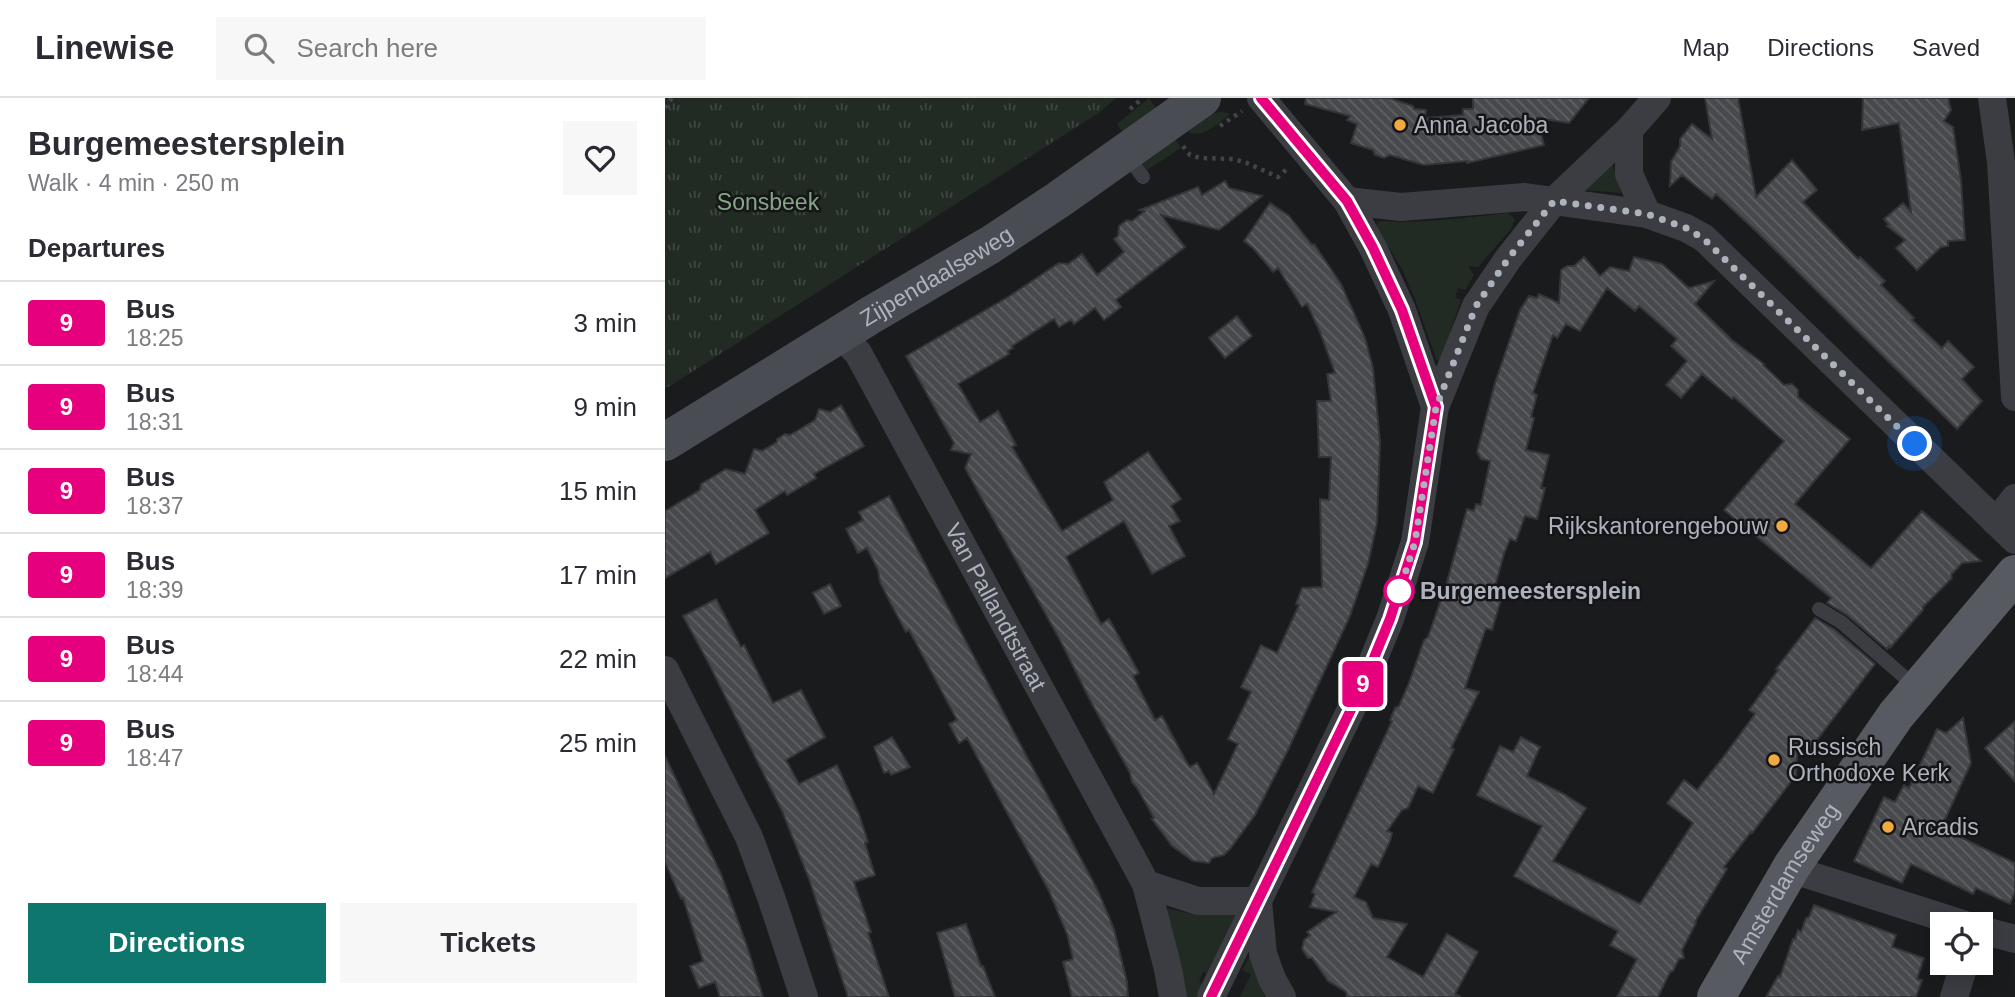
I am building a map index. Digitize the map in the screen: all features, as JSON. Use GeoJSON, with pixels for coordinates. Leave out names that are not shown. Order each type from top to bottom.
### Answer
{"type":"FeatureCollection","features":[{"type":"Feature","properties":{"kind":"main road","name":"Zijpendaalseweg"},"geometry":{"type":"LineString","coordinates":[[665,442],[990,245],[1134,165],[1202,98]]}},
{"type":"Feature","properties":{"kind":"main road","name":"Amsterdamseweg"},"geometry":{"type":"LineString","coordinates":[[1716,997],[1793,866],[1896,715],[2015,574]]}},
{"type":"Feature","properties":{"kind":"street"},"geometry":{"type":"LineString","coordinates":[[1261,98],[1347,201],[1402,310],[1436,407]]}},
{"type":"Feature","properties":{"kind":"street"},"geometry":{"type":"LineString","coordinates":[[1211,997],[1362,687],[1390,619],[1415,542],[1436,407],[1476,306],[1508,259],[1554,201],[1629,130],[1657,98]]}},
{"type":"Feature","properties":{"kind":"street"},"geometry":{"type":"LineString","coordinates":[[1991,98],[2008,157],[2015,397]]}},
{"type":"Feature","properties":{"kind":"street"},"geometry":{"type":"LineString","coordinates":[[1629,130],[1629,174],[1647,214]]}},
{"type":"Feature","properties":{"kind":"street"},"geometry":{"type":"LineString","coordinates":[[1347,201],[1401,207],[1525,197],[1647,214],[1686,228],[1704,239],[2006,531],[2015,498]]}},
{"type":"Feature","properties":{"kind":"street","name":"Van Pallandtstraat"},"geometry":{"type":"LineString","coordinates":[[840,334],[858,353],[1146,884],[1173,997]]}},
{"type":"Feature","properties":{"kind":"street"},"geometry":{"type":"LineString","coordinates":[[665,670],[749,837],[804,997]]}},
{"type":"Feature","properties":{"kind":"street"},"geometry":{"type":"LineString","coordinates":[[1793,866],[1806,874],[1930,913]]}},
{"type":"Feature","properties":{"kind":"street"},"geometry":{"type":"LineString","coordinates":[[1146,884],[1199,901],[1258,901]]}},
{"type":"Feature","properties":{"kind":"street"},"geometry":{"type":"LineString","coordinates":[[1258,901],[1263,954],[1282,997]]}},
{"type":"Feature","properties":{"kind":"street"},"geometry":{"type":"LineString","coordinates":[[1993,933],[2015,939]]}},
{"type":"Feature","properties":{"kind":"street"},"geometry":{"type":"LineString","coordinates":[[1954,997],[1961,975]]}},
{"type":"Feature","properties":{"kind":"lane"},"geometry":{"type":"LineString","coordinates":[[1819,609],[1841,622],[1918,689]]}},
{"type":"Feature","properties":{"kind":"path"},"geometry":{"type":"LineString","coordinates":[[665,108],[672,98]]}},
{"type":"Feature","properties":{"kind":"path"},"geometry":{"type":"LineString","coordinates":[[1185,149],[1190,155],[1200,158],[1233,159],[1247,163],[1278,177],[1305,153]]}},
{"type":"Feature","properties":{"kind":"green space","name":"Sonsbeek"},"geometry":{"type":"Polygon","coordinates":[[[665,98],[1116,98],[1100,112],[665,389],[665,98]]]}},
{"type":"Feature","properties":{"kind":"green space"},"geometry":{"type":"Polygon","coordinates":[[[1149,98],[1158,111],[1127,139],[1117,124],[1149,98]]]}},
{"type":"Feature","properties":{"kind":"green space"},"geometry":{"type":"Polygon","coordinates":[[[1219,112],[1230,113],[1206,131],[1190,133],[1188,129],[1219,112]]]}},
{"type":"Feature","properties":{"kind":"green space"},"geometry":{"type":"Polygon","coordinates":[[[1174,137],[1181,148],[1147,170],[1138,158],[1174,137]]]}},
{"type":"Feature","properties":{"kind":"green space"},"geometry":{"type":"Polygon","coordinates":[[[1611,159],[1621,193],[1583,190],[1611,159]]]}},
{"type":"Feature","properties":{"kind":"green space"},"geometry":{"type":"Polygon","coordinates":[[[1508,213],[1515,219],[1511,229],[1478,267],[1468,266],[1474,275],[1465,290],[1458,288],[1455,297],[1461,300],[1442,356],[1437,361],[1402,269],[1377,225],[1379,221],[1460,219],[1508,213]]]}},
{"type":"Feature","properties":{"kind":"green space"},"geometry":{"type":"Polygon","coordinates":[[[1165,908],[1192,914],[1237,911],[1207,974],[1203,972],[1197,997],[1181,997],[1165,908]]]}},
{"type":"Feature","properties":{"kind":"green space"},"geometry":{"type":"Polygon","coordinates":[[[1249,957],[1252,958],[1265,997],[1240,997],[1251,974],[1242,970],[1249,957]]]}},
{"type":"Feature","properties":{"kind":"building"},"geometry":{"type":"Polygon","coordinates":[[[1306,98],[1389,98],[1413,106],[1414,109],[1426,110],[1425,118],[1463,115],[1463,109],[1473,109],[1473,98],[1589,98],[1569,123],[1537,118],[1544,145],[1467,163],[1424,165],[1390,155],[1384,158],[1375,155],[1373,150],[1351,143],[1357,124],[1347,120],[1350,116],[1305,104],[1306,98]]]}},
{"type":"Feature","properties":{"kind":"building"},"geometry":{"type":"Polygon","coordinates":[[[1705,98],[1738,98],[1756,197],[1792,160],[1817,190],[1803,202],[1858,259],[1860,257],[1885,281],[1881,285],[1914,318],[1912,320],[1942,348],[1948,341],[1974,367],[1962,379],[1982,401],[1957,429],[1716,194],[1712,199],[1682,175],[1670,186],[1671,162],[1680,146],[1680,139],[1692,124],[1712,139],[1705,98]]]}},
{"type":"Feature","properties":{"kind":"building"},"geometry":{"type":"Polygon","coordinates":[[[1863,98],[1948,98],[1951,110],[1944,121],[1953,127],[1961,180],[1965,240],[1948,241],[1948,246],[1941,247],[1917,270],[1896,248],[1905,240],[1887,226],[1889,225],[1884,219],[1903,203],[1911,212],[1899,123],[1862,130],[1863,98]]]}},
{"type":"Feature","properties":{"kind":"building"},"geometry":{"type":"Polygon","coordinates":[[[1225,181],[1229,188],[1262,196],[1219,230],[1161,215],[1185,247],[1116,300],[1121,307],[1104,320],[1095,308],[1074,324],[1071,320],[1059,327],[1054,319],[1012,346],[1009,354],[958,384],[980,422],[998,411],[1016,445],[1012,447],[1062,531],[1113,500],[1104,482],[1148,452],[1181,499],[1171,506],[1180,521],[1169,526],[1185,556],[1152,574],[1124,521],[1066,557],[1101,624],[1109,619],[1139,673],[1133,676],[1155,720],[1162,716],[1187,763],[1190,767],[1197,763],[1214,794],[1238,744],[1228,739],[1251,692],[1241,687],[1261,645],[1277,653],[1299,605],[1296,604],[1302,588],[1322,587],[1320,499],[1329,500],[1331,457],[1319,457],[1317,401],[1331,401],[1327,374],[1335,373],[1307,304],[1302,307],[1278,268],[1273,272],[1244,241],[1270,203],[1289,216],[1312,245],[1314,244],[1341,284],[1365,338],[1373,368],[1380,442],[1377,523],[1368,564],[1350,616],[1255,815],[1230,849],[1224,855],[1212,858],[1209,863],[1193,861],[1172,846],[1152,819],[1154,818],[1132,782],[1130,773],[1061,642],[965,468],[971,454],[951,450],[954,443],[906,356],[1008,297],[1059,263],[1068,264],[1082,254],[1097,275],[1124,252],[1114,239],[1118,236],[1119,226],[1127,220],[1132,221],[1145,211],[1140,210],[1198,187],[1202,195],[1225,181]]]}},
{"type":"Feature","properties":{"kind":"building"},"geometry":{"type":"Polygon","coordinates":[[[1584,257],[1600,276],[1610,267],[1629,271],[1634,257],[1662,264],[1689,288],[1714,281],[1695,304],[1784,385],[1792,384],[1798,390],[1798,397],[1850,439],[1795,504],[1871,568],[1922,511],[1981,561],[1962,563],[1951,575],[1952,578],[1887,649],[1847,615],[1827,603],[1831,598],[1724,510],[1784,441],[1734,397],[1732,399],[1702,374],[1681,398],[1666,385],[1687,361],[1671,346],[1677,339],[1639,306],[1635,311],[1607,288],[1580,331],[1566,324],[1557,338],[1553,335],[1533,393],[1537,395],[1526,450],[1549,455],[1541,488],[1545,488],[1537,519],[1525,516],[1516,541],[1510,539],[1504,554],[1494,590],[1503,593],[1492,630],[1486,628],[1465,688],[1479,692],[1451,748],[1454,749],[1433,793],[1418,786],[1408,808],[1402,810],[1387,831],[1392,833],[1390,841],[1378,867],[1371,864],[1354,897],[1366,902],[1373,918],[1407,924],[1387,957],[1423,977],[1447,934],[1478,952],[1455,994],[1461,997],[1347,997],[1346,992],[1328,981],[1302,949],[1304,940],[1310,935],[1307,932],[1336,912],[1310,907],[1315,894],[1312,892],[1392,721],[1390,720],[1395,708],[1399,706],[1424,640],[1428,637],[1447,582],[1467,509],[1474,511],[1476,504],[1481,505],[1490,461],[1481,459],[1477,452],[1495,383],[1520,310],[1529,296],[1537,298],[1539,294],[1559,303],[1561,270],[1574,266],[1584,257]]]}},
{"type":"Feature","properties":{"kind":"building"},"geometry":{"type":"Polygon","coordinates":[[[1237,316],[1252,336],[1225,358],[1209,338],[1237,316]]]}},
{"type":"Feature","properties":{"kind":"building"},"geometry":{"type":"Polygon","coordinates":[[[841,405],[864,446],[814,474],[816,478],[787,495],[785,491],[755,510],[769,533],[716,564],[710,552],[665,578],[665,511],[700,490],[701,484],[726,469],[745,474],[754,449],[762,451],[785,434],[790,435],[815,420],[819,409],[830,412],[841,405]]]}},
{"type":"Feature","properties":{"kind":"building"},"geometry":{"type":"Polygon","coordinates":[[[889,496],[1098,891],[1114,929],[1128,997],[1072,997],[1063,962],[1073,959],[1067,934],[1049,891],[967,738],[959,743],[949,724],[957,720],[909,630],[906,632],[891,604],[867,548],[858,553],[846,529],[863,520],[859,512],[889,496]]]}},
{"type":"Feature","properties":{"kind":"building"},"geometry":{"type":"Polygon","coordinates":[[[830,584],[841,606],[824,614],[813,593],[830,584]]]}},
{"type":"Feature","properties":{"kind":"building"},"geometry":{"type":"Polygon","coordinates":[[[716,599],[741,647],[744,645],[773,703],[801,690],[825,737],[786,760],[799,784],[837,765],[859,814],[875,875],[854,882],[889,997],[848,997],[809,879],[782,811],[683,616],[716,599]]]}},
{"type":"Feature","properties":{"kind":"building"},"geometry":{"type":"Polygon","coordinates":[[[1815,618],[1835,630],[1875,664],[1810,749],[1798,740],[1796,775],[1724,867],[1727,869],[1695,922],[1682,950],[1684,958],[1679,959],[1670,972],[1658,997],[1617,997],[1637,959],[1610,945],[1618,931],[1514,876],[1542,826],[1477,795],[1500,746],[1513,752],[1521,737],[1540,747],[1527,776],[1586,808],[1553,861],[1640,904],[1693,823],[1667,803],[1684,780],[1697,790],[1755,714],[1749,710],[1815,618]]]}},
{"type":"Feature","properties":{"kind":"building"},"geometry":{"type":"Polygon","coordinates":[[[1963,718],[1971,763],[1941,828],[2015,863],[2015,892],[2010,904],[1976,888],[1973,894],[1911,864],[1902,883],[1854,861],[1884,797],[1895,802],[1904,785],[1909,788],[1937,729],[1946,733],[1963,718]]]}},
{"type":"Feature","properties":{"kind":"building"},"geometry":{"type":"Polygon","coordinates":[[[2015,721],[2015,782],[1985,748],[2015,721]]]}},
{"type":"Feature","properties":{"kind":"building"},"geometry":{"type":"Polygon","coordinates":[[[892,737],[910,767],[891,775],[889,771],[884,773],[874,747],[892,737]]]}},
{"type":"Feature","properties":{"kind":"building"},"geometry":{"type":"Polygon","coordinates":[[[665,756],[721,874],[763,997],[720,997],[715,982],[699,988],[690,966],[703,961],[683,898],[681,899],[665,862],[665,756]]]}},
{"type":"Feature","properties":{"kind":"building"},"geometry":{"type":"Polygon","coordinates":[[[1814,905],[1896,935],[1892,947],[1924,958],[1917,979],[1922,980],[1916,997],[1766,997],[1778,976],[1780,977],[1793,939],[1798,930],[1801,932],[1814,905]]]}},
{"type":"Feature","properties":{"kind":"building"},"geometry":{"type":"Polygon","coordinates":[[[966,924],[995,997],[955,997],[937,933],[966,924]]]}},
{"type":"Feature","properties":{"kind":"bus line","name":"9"},"geometry":{"type":"LineString","coordinates":[[1211,997],[1362,687],[1390,619],[1415,542],[1436,407],[1402,310],[1347,201],[1261,98]]}},
{"type":"Feature","properties":{"kind":"place","name":"Anna Jacoba"},"geometry":{"type":"Point","coordinates":[1400,125]}},
{"type":"Feature","properties":{"kind":"place","name":"Rijkskantorengebouw"},"geometry":{"type":"Point","coordinates":[1782,526]}},
{"type":"Feature","properties":{"kind":"place","name":"Burgemeestersplein"},"geometry":{"type":"Point","coordinates":[1399,591]}},
{"type":"Feature","properties":{"kind":"place","name":"Russisch Orthodoxe Kerk"},"geometry":{"type":"Point","coordinates":[1774,760]}},
{"type":"Feature","properties":{"kind":"place","name":"Arcadis"},"geometry":{"type":"Point","coordinates":[1888,827]}},
{"type":"Feature","properties":{"kind":"route"},"geometry":{"type":"LineString","coordinates":[[1399,591],[1415,542],[1436,407],[1476,306],[1508,259],[1554,201],[1647,214],[1686,228],[1704,239],[1915,444]]}}]}
